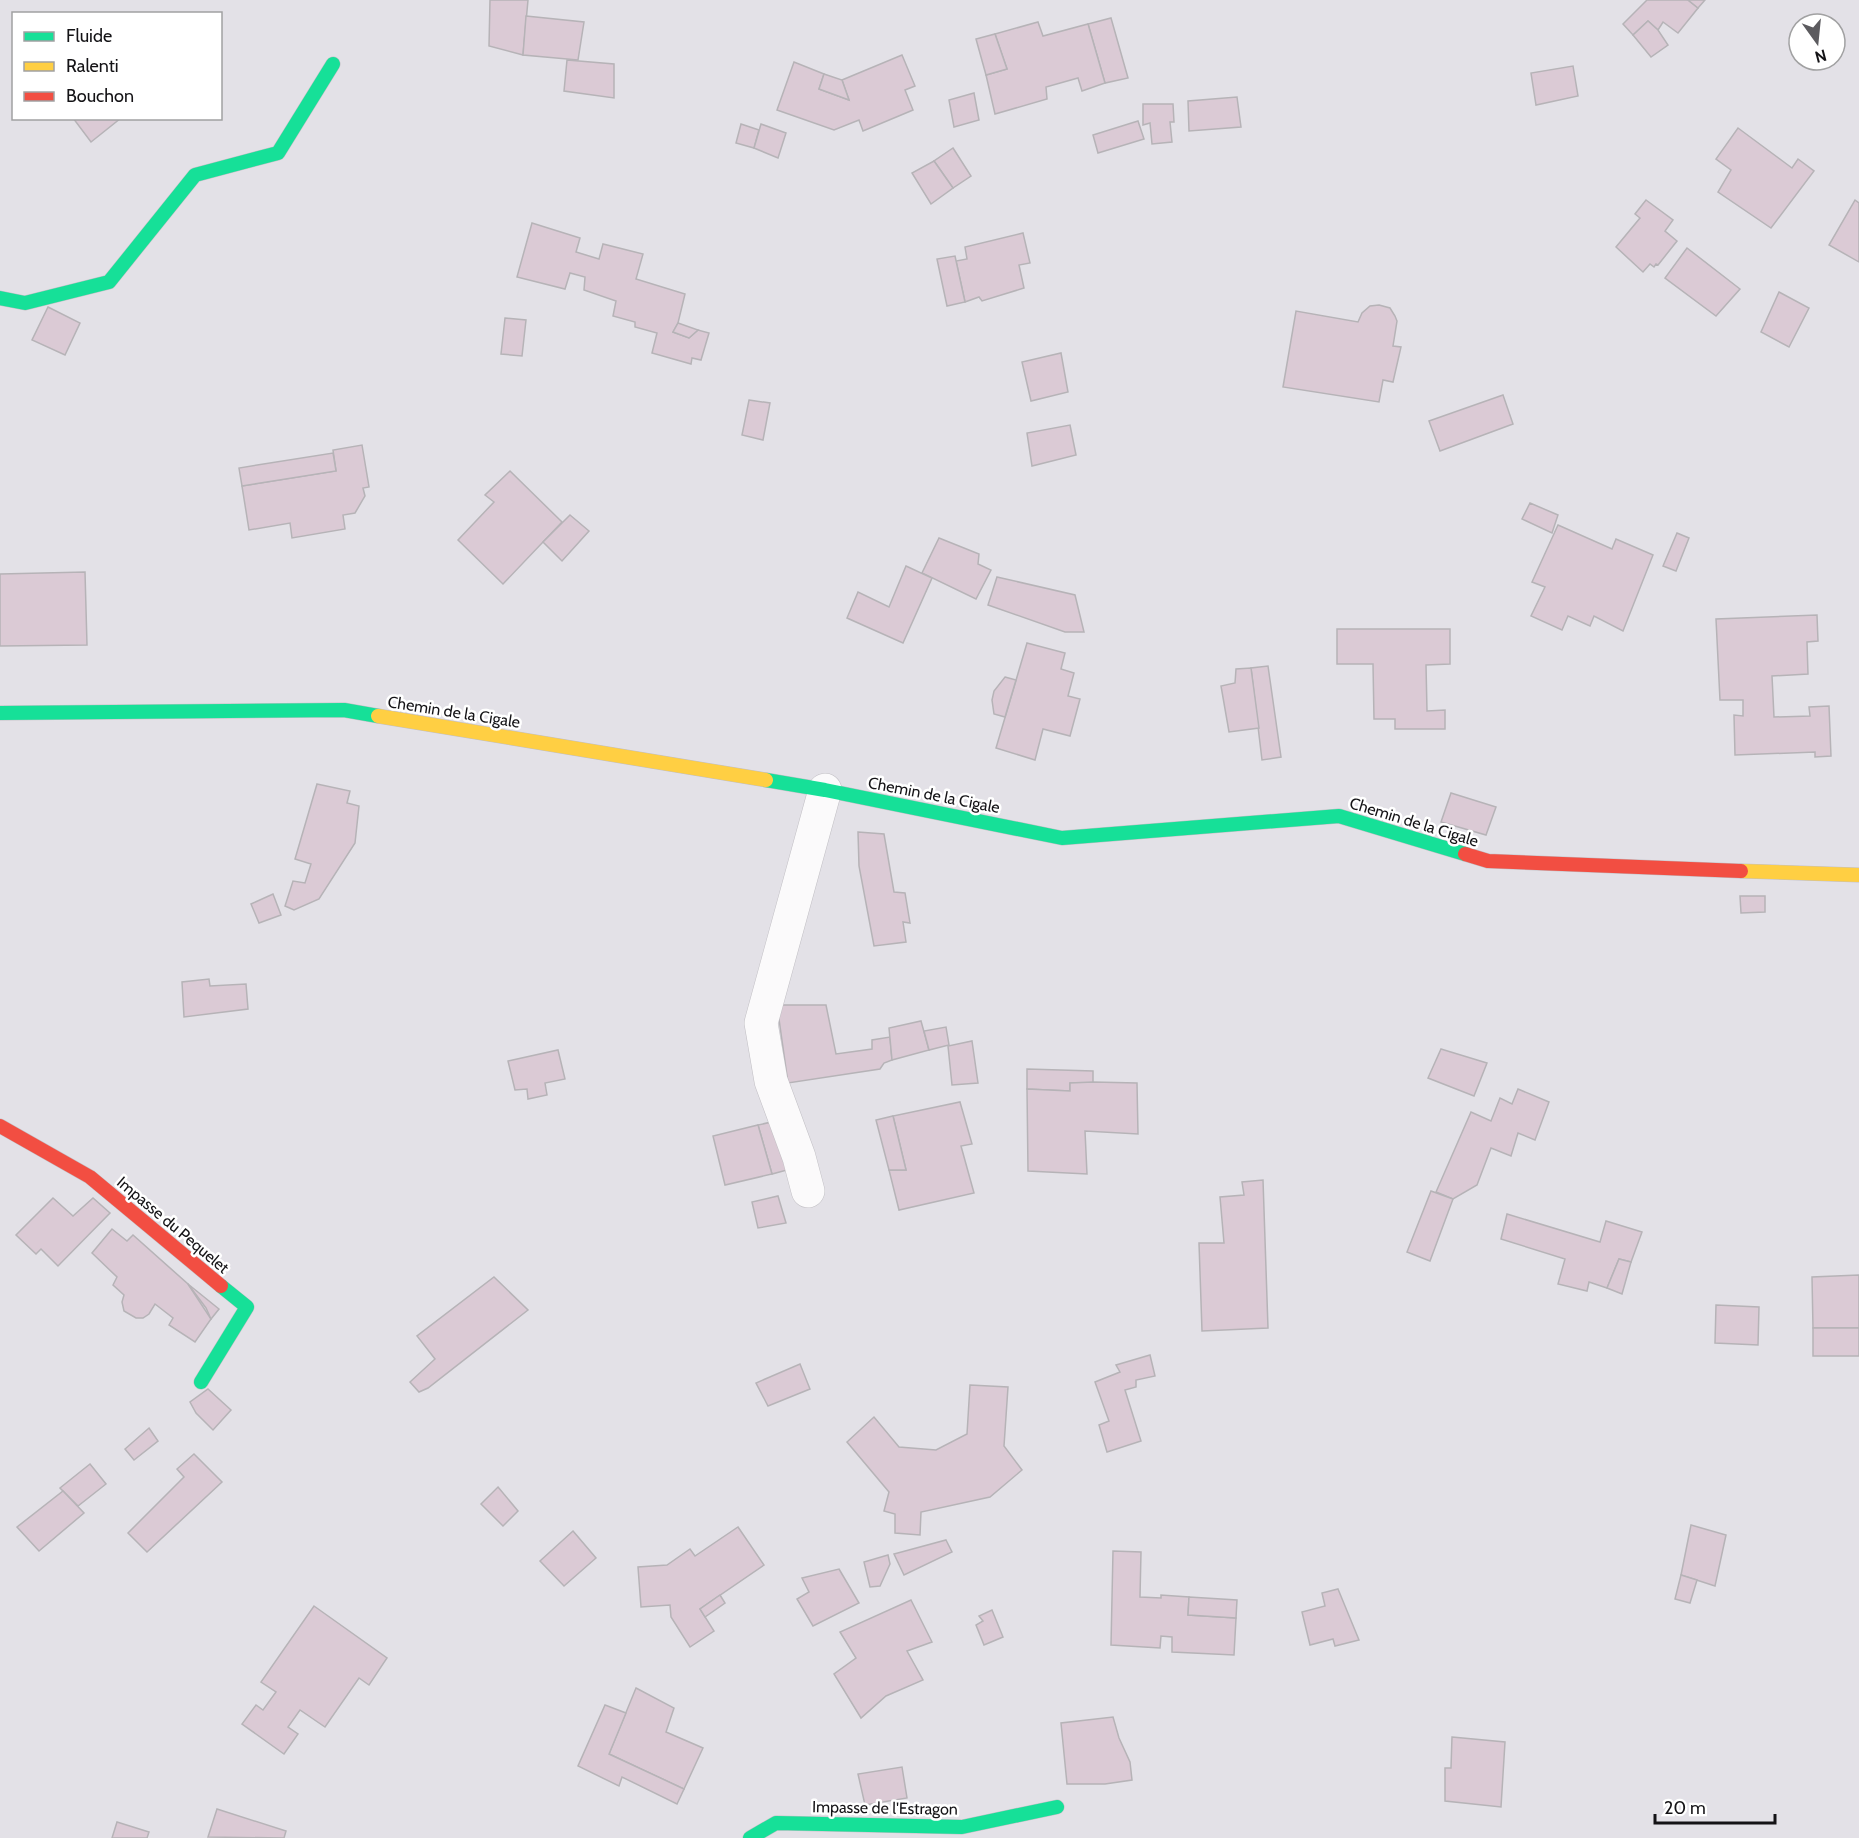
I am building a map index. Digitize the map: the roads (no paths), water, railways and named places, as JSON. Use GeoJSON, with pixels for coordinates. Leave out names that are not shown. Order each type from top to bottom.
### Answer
{"type":"FeatureCollection","features":[{"type":"Feature","properties":{"kind":"street"},"geometry":{"type":"LineString","coordinates":[[0,298],[25,303],[109,282],[195,175],[278,153],[333,64]]}},
{"type":"Feature","properties":{"kind":"street","name":"Chemin de la Cigale"},"geometry":{"type":"LineString","coordinates":[[0,713],[344,710],[825,790],[1062,838],[1339,816],[1488,861],[1859,875]]}},
{"type":"Feature","properties":{"kind":"street"},"geometry":{"type":"LineString","coordinates":[[808,1191],[799,1157],[771,1081],[761,1023],[825,790]]}},
{"type":"Feature","properties":{"kind":"street","name":"Impasse du Pequelet"},"geometry":{"type":"LineString","coordinates":[[0,1126],[90,1177],[247,1307],[201,1382]]}},
{"type":"Feature","properties":{"kind":"street","name":"Impasse de l'Estragon"},"geometry":{"type":"LineString","coordinates":[[750,1838],[776,1823],[962,1827],[1057,1807]]}}]}
